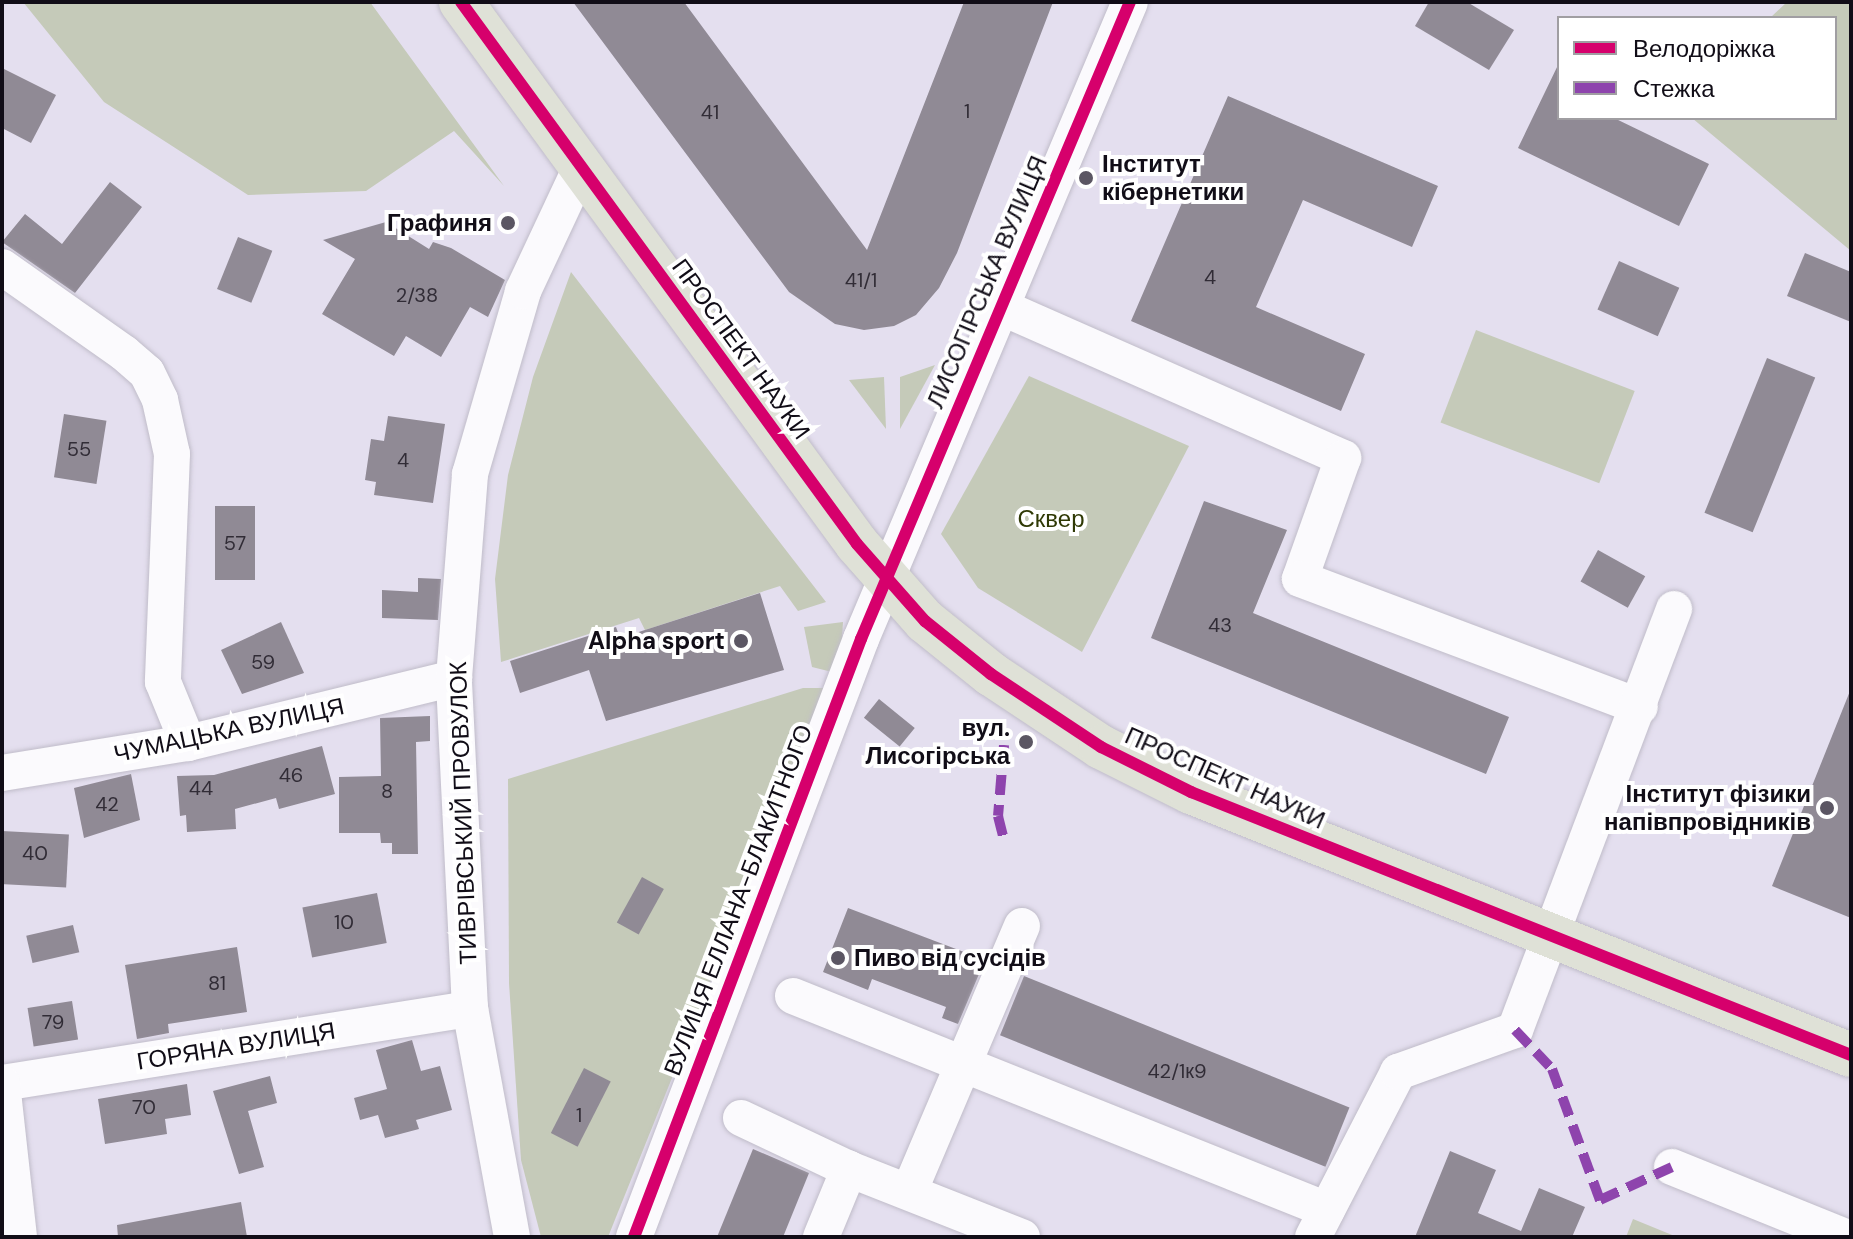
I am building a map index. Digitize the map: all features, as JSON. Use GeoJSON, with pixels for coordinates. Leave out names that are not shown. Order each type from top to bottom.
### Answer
{"type":"FeatureCollection","features":[{"type":"Feature","properties":{"kind":"main road","name":"ПРОСПЕКТ НАУКИ"},"geometry":{"type":"LineString","coordinates":[[461,2],[886,580],[925,621],[991,674],[1101,747],[1191,792],[1851,1055]]}},
{"type":"Feature","properties":{"kind":"street","name":"ЛИСОГІРСЬКА ВУЛИЦЯ"},"geometry":{"type":"LineString","coordinates":[[886,580],[1130,2]]}},
{"type":"Feature","properties":{"kind":"street","name":"ТИВРІВСЬКИЙ ПРОВУЛОК"},"geometry":{"type":"LineString","coordinates":[[512,1237],[470,1009],[454,678],[470,474],[523,291],[582,165]]}},
{"type":"Feature","properties":{"kind":"street"},"geometry":{"type":"LineString","coordinates":[[2,267],[124,353],[147,373],[160,400],[172,454],[163,682],[188,743]]}},
{"type":"Feature","properties":{"kind":"street"},"geometry":{"type":"LineString","coordinates":[[1001,307],[1343,458],[1300,579],[1640,707]]}},
{"type":"Feature","properties":{"kind":"street","name":"ВУЛИЦЯ ЕЛЛАНА-БЛАКИТНОГО"},"geometry":{"type":"LineString","coordinates":[[634,1237],[886,580]]}},
{"type":"Feature","properties":{"kind":"street"},"geometry":{"type":"LineString","coordinates":[[793,996],[1320,1224],[1398,1072],[1515,1030],[1553,938],[1674,609]]}},
{"type":"Feature","properties":{"kind":"street","name":"ЧУМАЦЬКА ВУЛИЦЯ"},"geometry":{"type":"LineString","coordinates":[[2,773],[188,743],[454,678]]}},
{"type":"Feature","properties":{"kind":"street"},"geometry":{"type":"LineString","coordinates":[[909,1192],[1022,926]]}},
{"type":"Feature","properties":{"kind":"street","name":"ГОРЯНА ВУЛИЦЯ"},"geometry":{"type":"LineString","coordinates":[[2,1083],[470,1009]]}},
{"type":"Feature","properties":{"kind":"street"},"geometry":{"type":"LineString","coordinates":[[2,1083],[19,1237]]}},
{"type":"Feature","properties":{"kind":"street"},"geometry":{"type":"LineString","coordinates":[[741,1118],[849,1169],[1022,1237]]}},
{"type":"Feature","properties":{"kind":"street"},"geometry":{"type":"LineString","coordinates":[[1672,1167],[1845,1237]]}},
{"type":"Feature","properties":{"kind":"street"},"geometry":{"type":"LineString","coordinates":[[821,1237],[849,1169]]}},
{"type":"Feature","properties":{"kind":"green space"},"geometry":{"type":"Polygon","coordinates":[[[23,2],[370,2],[504,186],[454,131],[366,191],[248,195],[104,102],[23,2]]]}},
{"type":"Feature","properties":{"kind":"green space"},"geometry":{"type":"Polygon","coordinates":[[[1787,2],[1851,2],[1851,251],[1694,120],[1837,120],[1837,16],[1772,16],[1787,2]]]}},
{"type":"Feature","properties":{"kind":"green space"},"geometry":{"type":"Polygon","coordinates":[[[571,272],[826,602],[798,611],[780,586],[645,630],[639,618],[501,662],[495,579],[508,475],[533,377],[571,272]]]}},
{"type":"Feature","properties":{"kind":"green space"},"geometry":{"type":"Polygon","coordinates":[[[1476,330],[1635,391],[1599,483],[1441,422],[1476,330]]]}},
{"type":"Feature","properties":{"kind":"green space"},"geometry":{"type":"Polygon","coordinates":[[[935,365],[900,429],[900,377],[935,365]]]}},
{"type":"Feature","properties":{"kind":"green space","name":"Сквер"},"geometry":{"type":"Polygon","coordinates":[[[1029,376],[1189,446],[1082,652],[978,588],[941,534],[1029,376]]]}},
{"type":"Feature","properties":{"kind":"green space"},"geometry":{"type":"Polygon","coordinates":[[[884,377],[886,429],[849,380],[884,377]]]}},
{"type":"Feature","properties":{"kind":"green space"},"geometry":{"type":"Polygon","coordinates":[[[843,622],[840,674],[812,667],[804,627],[843,622]]]}},
{"type":"Feature","properties":{"kind":"green space"},"geometry":{"type":"Polygon","coordinates":[[[803,688],[829,688],[608,1237],[541,1237],[521,1160],[509,983],[508,779],[803,688]]]}},
{"type":"Feature","properties":{"kind":"green space"},"geometry":{"type":"Polygon","coordinates":[[[1633,1219],[1677,1237],[1626,1237],[1633,1219]]]}},
{"type":"Feature","properties":{"kind":"building"},"geometry":{"type":"Polygon","coordinates":[[[573,2],[684,2],[867,250],[964,2],[1053,2],[957,253],[939,288],[916,315],[894,326],[864,330],[835,324],[789,292],[573,2]]]}},
{"type":"Feature","properties":{"kind":"building"},"geometry":{"type":"Polygon","coordinates":[[[1429,2],[1467,2],[1514,30],[1489,70],[1415,26],[1429,2]]]}},
{"type":"Feature","properties":{"kind":"building"},"geometry":{"type":"Polygon","coordinates":[[[1557,67],[1557,120],[1618,120],[1709,164],[1679,226],[1518,148],[1557,67]]]}},
{"type":"Feature","properties":{"kind":"building"},"geometry":{"type":"Polygon","coordinates":[[[2,68],[56,95],[31,143],[2,128],[2,68]]]}},
{"type":"Feature","properties":{"kind":"building"},"geometry":{"type":"Polygon","coordinates":[[[1228,96],[1438,186],[1412,247],[1303,200],[1256,307],[1365,354],[1341,411],[1131,321],[1228,96]]]}},
{"type":"Feature","properties":{"kind":"building"},"geometry":{"type":"Polygon","coordinates":[[[110,182],[142,207],[75,293],[2,242],[25,214],[62,244],[110,182]]]}},
{"type":"Feature","properties":{"kind":"building"},"geometry":{"type":"Polygon","coordinates":[[[386,222],[429,249],[433,242],[451,248],[505,280],[488,317],[470,307],[441,357],[406,336],[394,356],[322,314],[355,259],[323,240],[386,222]]]}},
{"type":"Feature","properties":{"kind":"building"},"geometry":{"type":"Polygon","coordinates":[[[238,237],[272,251],[251,303],[217,289],[238,237]]]}},
{"type":"Feature","properties":{"kind":"building"},"geometry":{"type":"Polygon","coordinates":[[[1805,253],[1851,272],[1851,322],[1787,296],[1805,253]]]}},
{"type":"Feature","properties":{"kind":"building"},"geometry":{"type":"Polygon","coordinates":[[[1619,261],[1679,288],[1658,336],[1597,309],[1619,261]]]}},
{"type":"Feature","properties":{"kind":"building"},"geometry":{"type":"Polygon","coordinates":[[[1767,358],[1815,377],[1753,532],[1704,513],[1767,358]]]}},
{"type":"Feature","properties":{"kind":"building"},"geometry":{"type":"Polygon","coordinates":[[[64,414],[106,421],[96,484],[54,477],[64,414]]]}},
{"type":"Feature","properties":{"kind":"building"},"geometry":{"type":"Polygon","coordinates":[[[388,416],[445,424],[433,503],[374,495],[376,482],[365,480],[371,439],[384,441],[388,416]]]}},
{"type":"Feature","properties":{"kind":"building"},"geometry":{"type":"Polygon","coordinates":[[[1204,501],[1287,530],[1253,613],[1509,717],[1486,774],[1151,638],[1204,501]]]}},
{"type":"Feature","properties":{"kind":"building"},"geometry":{"type":"Polygon","coordinates":[[[215,506],[255,506],[255,580],[215,580],[215,506]]]}},
{"type":"Feature","properties":{"kind":"building"},"geometry":{"type":"Polygon","coordinates":[[[1598,550],[1645,576],[1628,608],[1581,581],[1598,550]]]}},
{"type":"Feature","properties":{"kind":"building"},"geometry":{"type":"Polygon","coordinates":[[[418,578],[441,579],[438,620],[382,618],[382,590],[418,592],[418,578]]]}},
{"type":"Feature","properties":{"kind":"building"},"geometry":{"type":"Polygon","coordinates":[[[760,593],[784,670],[606,721],[589,670],[520,693],[510,661],[616,627],[620,638],[760,593]]]}},
{"type":"Feature","properties":{"kind":"building"},"geometry":{"type":"Polygon","coordinates":[[[281,622],[304,673],[242,694],[221,650],[281,622]]]}},
{"type":"Feature","properties":{"kind":"building","name":"Інститут фізики напівпровідників"},"geometry":{"type":"Polygon","coordinates":[[[1851,692],[1851,918],[1772,886],[1851,692]]]}},
{"type":"Feature","properties":{"kind":"building"},"geometry":{"type":"Polygon","coordinates":[[[879,699],[915,728],[900,747],[864,718],[879,699]]]}},
{"type":"Feature","properties":{"kind":"building"},"geometry":{"type":"Polygon","coordinates":[[[430,716],[430,741],[416,742],[418,854],[392,854],[392,843],[381,843],[380,833],[339,833],[339,777],[381,776],[380,718],[430,716]]]}},
{"type":"Feature","properties":{"kind":"building"},"geometry":{"type":"Polygon","coordinates":[[[322,746],[335,794],[279,809],[276,798],[235,809],[236,829],[187,832],[186,815],[180,816],[177,776],[214,775],[322,746]]]}},
{"type":"Feature","properties":{"kind":"building"},"geometry":{"type":"Polygon","coordinates":[[[131,774],[140,820],[84,838],[74,788],[131,774]]]}},
{"type":"Feature","properties":{"kind":"building"},"geometry":{"type":"Polygon","coordinates":[[[2,831],[69,835],[66,887],[2,884],[2,831]]]}},
{"type":"Feature","properties":{"kind":"building"},"geometry":{"type":"Polygon","coordinates":[[[642,877],[664,889],[639,935],[617,922],[642,877]]]}},
{"type":"Feature","properties":{"kind":"building"},"geometry":{"type":"Polygon","coordinates":[[[377,893],[387,943],[312,958],[302,908],[377,893]]]}},
{"type":"Feature","properties":{"kind":"building"},"geometry":{"type":"Polygon","coordinates":[[[848,908],[985,960],[958,1024],[942,1018],[946,1007],[872,979],[868,990],[823,972],[848,908]]]}},
{"type":"Feature","properties":{"kind":"building"},"geometry":{"type":"Polygon","coordinates":[[[73,925],[79,952],[33,963],[26,936],[73,925]]]}},
{"type":"Feature","properties":{"kind":"building"},"geometry":{"type":"Polygon","coordinates":[[[237,947],[247,1012],[168,1024],[169,1033],[137,1039],[125,965],[237,947]]]}},
{"type":"Feature","properties":{"kind":"building"},"geometry":{"type":"Polygon","coordinates":[[[1024,976],[1349,1107],[1325,1167],[1000,1035],[1024,976]]]}},
{"type":"Feature","properties":{"kind":"building"},"geometry":{"type":"Polygon","coordinates":[[[72,1001],[78,1040],[34,1047],[28,1008],[72,1001]]]}},
{"type":"Feature","properties":{"kind":"building"},"geometry":{"type":"Polygon","coordinates":[[[412,1040],[421,1071],[440,1066],[452,1110],[416,1120],[419,1129],[385,1138],[378,1115],[360,1120],[354,1098],[387,1089],[376,1050],[412,1040]]]}},
{"type":"Feature","properties":{"kind":"building"},"geometry":{"type":"Polygon","coordinates":[[[584,1068],[611,1082],[578,1147],[551,1133],[584,1068]]]}},
{"type":"Feature","properties":{"kind":"building"},"geometry":{"type":"Polygon","coordinates":[[[270,1076],[277,1103],[248,1111],[264,1167],[239,1174],[213,1091],[270,1076]]]}},
{"type":"Feature","properties":{"kind":"building"},"geometry":{"type":"Polygon","coordinates":[[[187,1084],[191,1115],[165,1119],[167,1134],[105,1144],[98,1099],[187,1084]]]}},
{"type":"Feature","properties":{"kind":"building"},"geometry":{"type":"Polygon","coordinates":[[[753,1149],[809,1173],[783,1237],[717,1237],[753,1149]]]}},
{"type":"Feature","properties":{"kind":"building"},"geometry":{"type":"Polygon","coordinates":[[[1450,1151],[1496,1170],[1478,1213],[1521,1231],[1539,1188],[1585,1207],[1572,1237],[1415,1237],[1450,1151]]]}},
{"type":"Feature","properties":{"kind":"building"},"geometry":{"type":"Polygon","coordinates":[[[241,1202],[247,1237],[118,1237],[117,1225],[241,1202]]]}},
{"type":"Feature","properties":{"kind":"marked path"},"geometry":{"type":"LineString","coordinates":[[1004,745],[998,816],[1005,844]]}},
{"type":"Feature","properties":{"kind":"marked path"},"geometry":{"type":"LineString","coordinates":[[1515,1030],[1552,1069],[1600,1200],[1672,1167]]}},
{"type":"Feature","properties":{"kind":"cycle path"},"geometry":{"type":"LineString","coordinates":[[461,2],[857,544],[925,621],[991,674],[1101,747],[1191,792],[1851,1055]]}},
{"type":"Feature","properties":{"kind":"cycle path"},"geometry":{"type":"LineString","coordinates":[[634,1237],[861,639],[1130,2]]}},
{"type":"Feature","properties":{"kind":"place","name":"Інститут кібернетики"},"geometry":{"type":"Point","coordinates":[1086,178]}},
{"type":"Feature","properties":{"kind":"place","name":"Графиня"},"geometry":{"type":"Point","coordinates":[508,223]}},
{"type":"Feature","properties":{"kind":"place","name":"Alpha sport"},"geometry":{"type":"Point","coordinates":[741,641]}},
{"type":"Feature","properties":{"kind":"place","name":"вул. Лисогірська"},"geometry":{"type":"Point","coordinates":[1026,742]}},
{"type":"Feature","properties":{"kind":"place","name":"Інститут фізики напівпровідників"},"geometry":{"type":"Point","coordinates":[1827,808]}},
{"type":"Feature","properties":{"kind":"place","name":"Пиво від сусідів"},"geometry":{"type":"Point","coordinates":[838,958]}}]}
